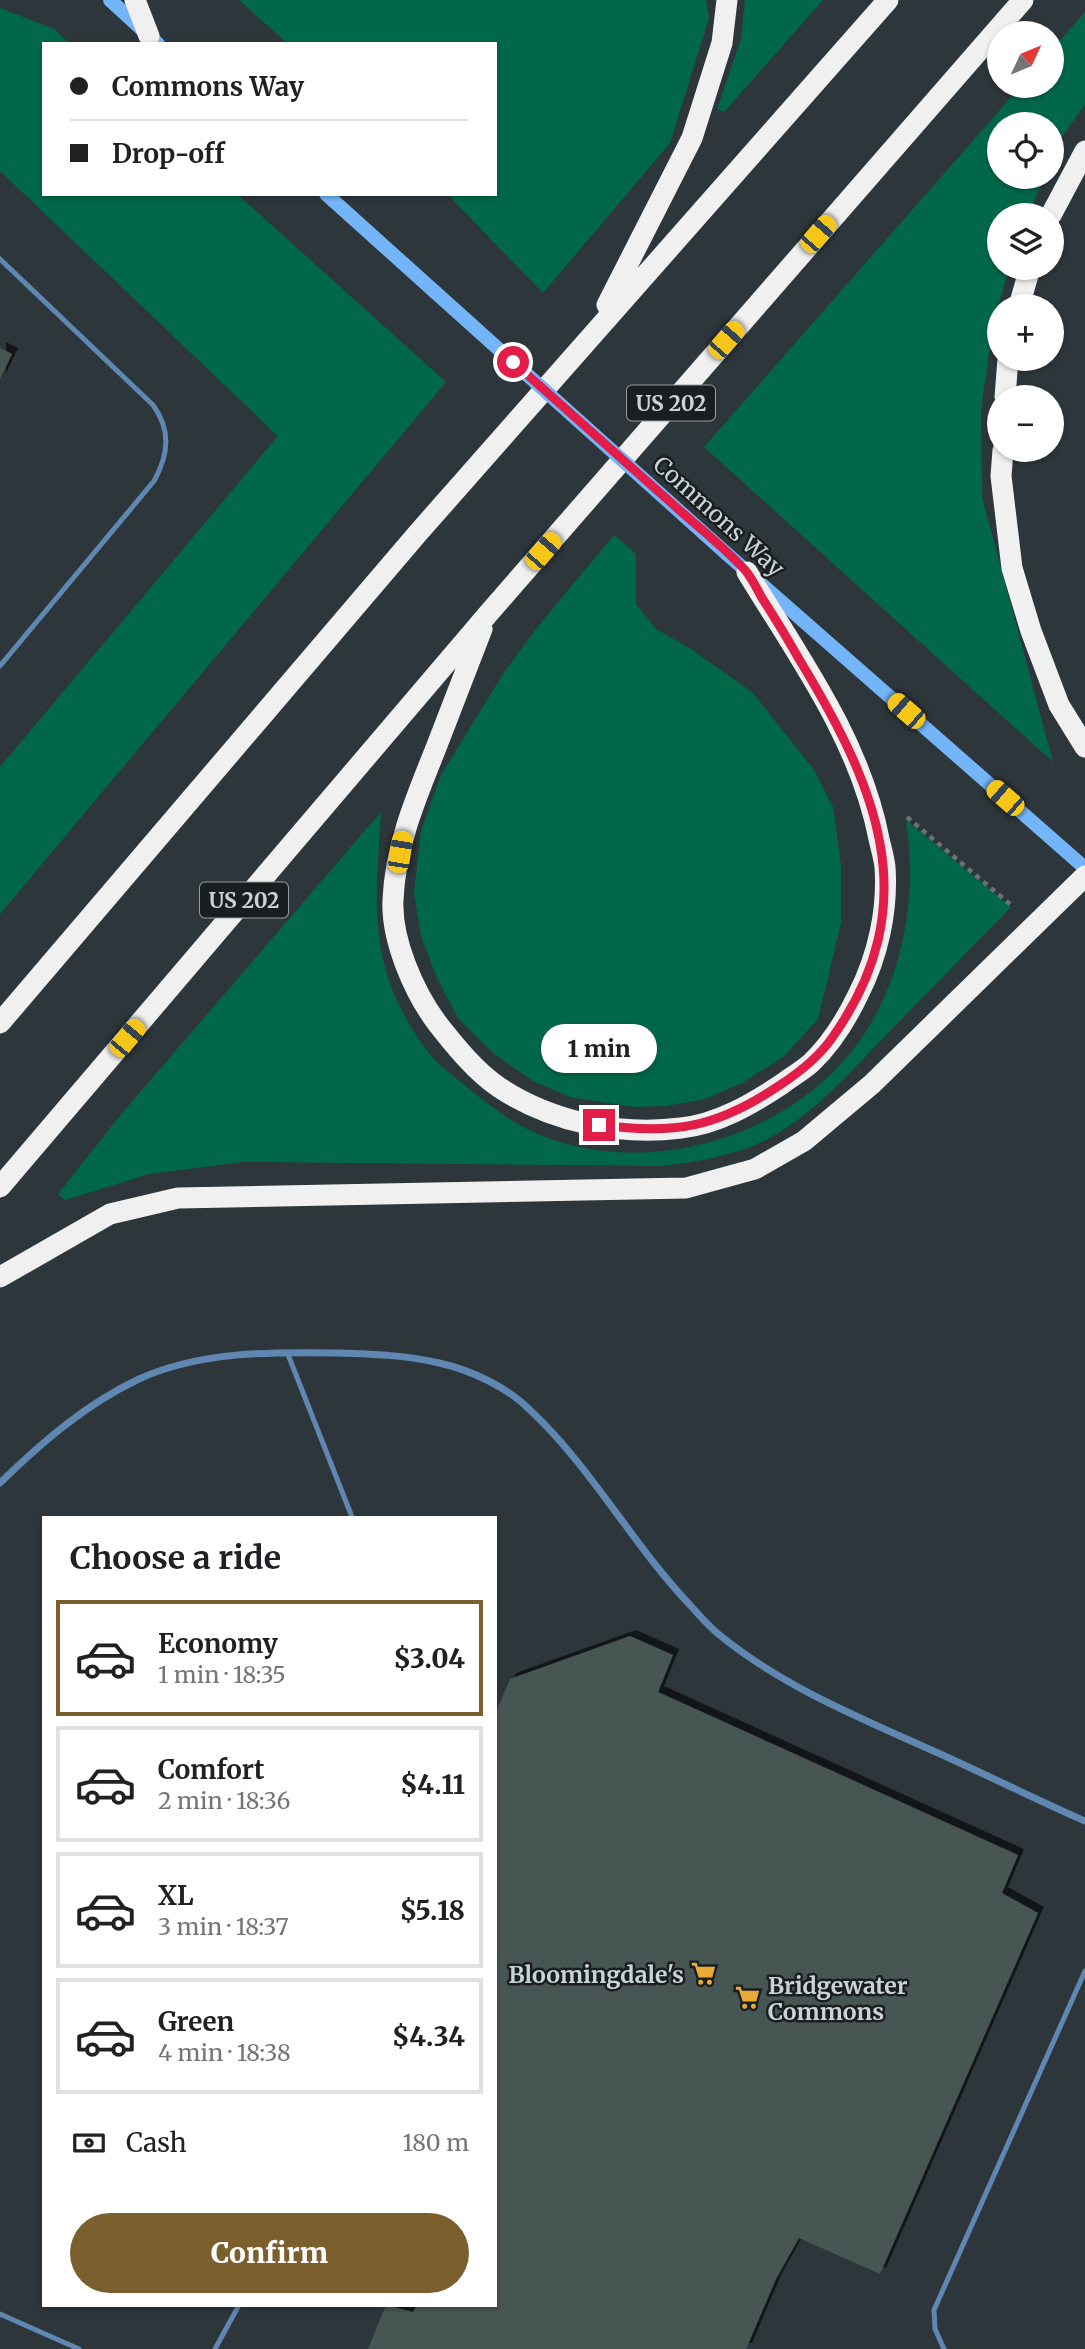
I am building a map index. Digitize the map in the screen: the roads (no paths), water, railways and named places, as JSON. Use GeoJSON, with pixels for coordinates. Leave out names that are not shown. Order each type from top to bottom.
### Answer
{"type":"FeatureCollection","features":[{"type":"Feature","properties":{"kind":"highway"},"geometry":{"type":"LineString","coordinates":[[135,0],[153,40]]}},
{"type":"Feature","properties":{"kind":"highway"},"geometry":{"type":"LineString","coordinates":[[593,334],[692,138],[722,43],[727,0]]}},
{"type":"Feature","properties":{"kind":"highway"},"geometry":{"type":"LineString","coordinates":[[0,1023],[418,533],[888,0]]}},
{"type":"Feature","properties":{"kind":"highway","name":"US 202"},"geometry":{"type":"LineString","coordinates":[[0,1186],[488,614],[1023,0]]}},
{"type":"Feature","properties":{"kind":"highway"},"geometry":{"type":"LineString","coordinates":[[1057,203],[1085,151]]}},
{"type":"Feature","properties":{"kind":"highway"},"geometry":{"type":"LineString","coordinates":[[1002,462],[1001,476],[1012,568],[1031,631],[1059,705],[1085,747]]}},
{"type":"Feature","properties":{"kind":"highway"},"geometry":{"type":"LineString","coordinates":[[488,614],[404,827],[393,902],[399,947],[423,1003],[454,1046],[499,1087],[535,1107],[576,1122],[643,1130],[683,1128],[724,1117],[754,1102],[816,1058],[846,1019],[863,986],[877,952],[883,909],[885,867],[876,822],[861,774],[833,714],[747,572]]}},
{"type":"Feature","properties":{"kind":"highway"},"geometry":{"type":"LineString","coordinates":[[0,1278],[110,1214],[178,1198],[685,1188],[755,1169],[804,1141],[872,1084],[1085,876]]}},
{"type":"Feature","properties":{"kind":"street"},"geometry":{"type":"LineString","coordinates":[[110,0],[153,40]]}},
{"type":"Feature","properties":{"kind":"street","name":"Commons Way"},"geometry":{"type":"LineString","coordinates":[[328,196],[747,572],[1085,868]]}},
{"type":"Feature","properties":{"kind":"street"},"geometry":{"type":"LineString","coordinates":[[0,1483],[73,1418],[105,1397],[142,1378],[194,1362],[234,1355],[287,1352],[394,1354],[442,1363],[482,1377],[527,1407],[568,1448],[668,1582],[719,1635],[757,1663],[825,1703],[1085,1821]]}},
{"type":"Feature","properties":{"kind":"lane"},"geometry":{"type":"LineString","coordinates":[[0,259],[153,405],[161,415],[167,443],[164,463],[154,481],[0,666]]}},
{"type":"Feature","properties":{"kind":"lane"},"geometry":{"type":"LineString","coordinates":[[287,1352],[352,1516]]}},
{"type":"Feature","properties":{"kind":"lane"},"geometry":{"type":"LineString","coordinates":[[944,2349],[935,2329],[934,2310],[1085,1971]]}},
{"type":"Feature","properties":{"kind":"lane"},"geometry":{"type":"LineString","coordinates":[[215,2349],[238,2307]]}},
{"type":"Feature","properties":{"kind":"lane"},"geometry":{"type":"LineString","coordinates":[[0,2314],[79,2349]]}},
{"type":"Feature","properties":{"kind":"place","name":"Bloomingdale's"},"geometry":{"type":"Point","coordinates":[704,1974]}},
{"type":"Feature","properties":{"kind":"place","name":"Bridgewater Commons"},"geometry":{"type":"Point","coordinates":[748,1998]}}]}
